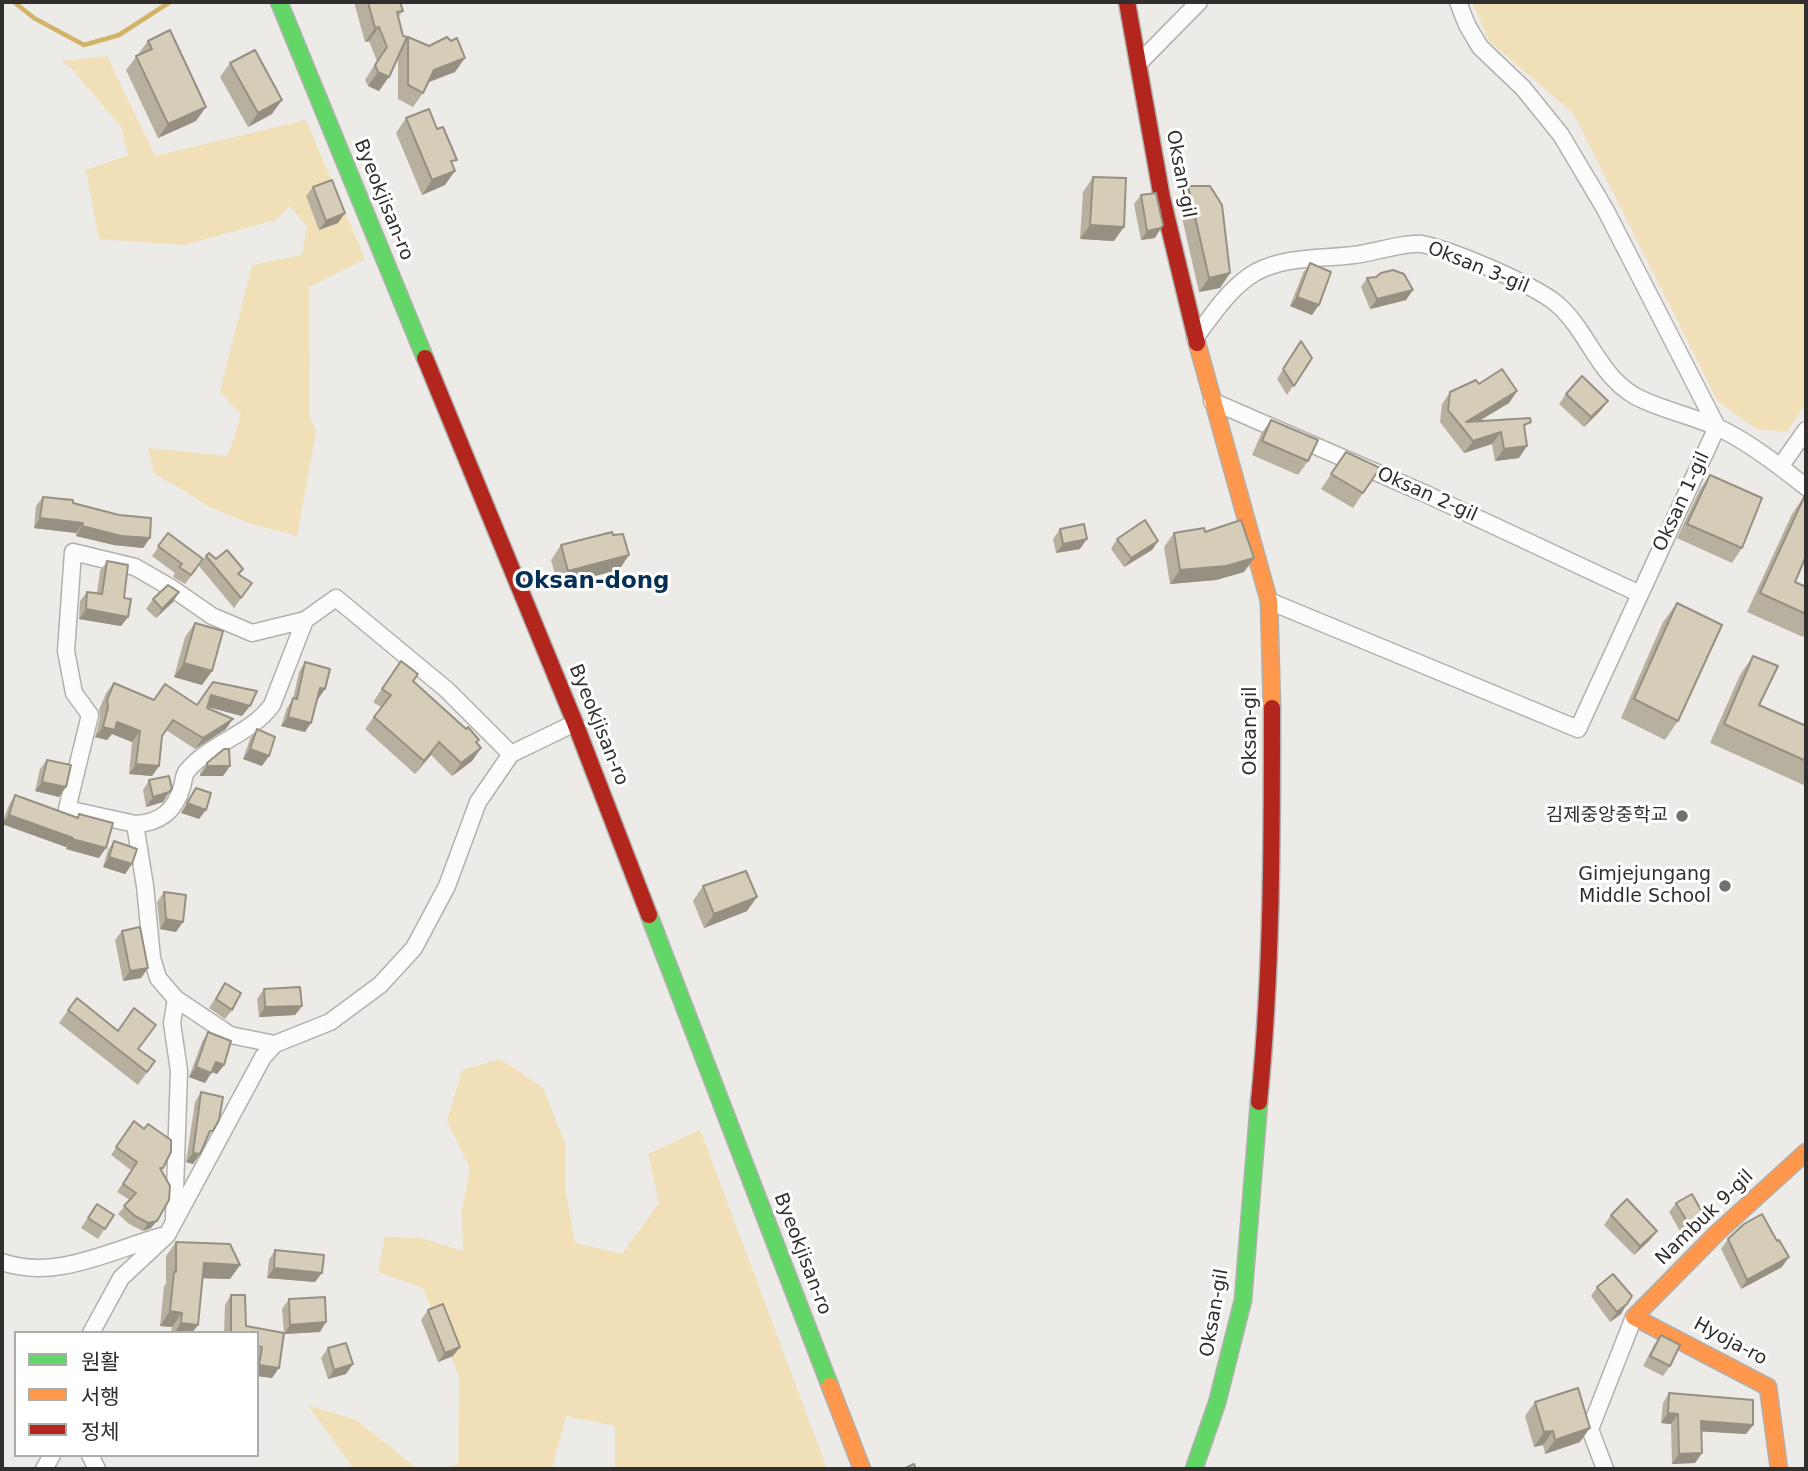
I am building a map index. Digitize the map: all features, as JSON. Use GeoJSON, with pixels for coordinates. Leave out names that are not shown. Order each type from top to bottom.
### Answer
{"type":"FeatureCollection","features":[{"type":"Feature","properties":{"kind":"street","name":"Byeokjisan-ro"},"geometry":{"type":"LineString","coordinates":[[279,2],[575,723],[862,1469]]}},
{"type":"Feature","properties":{"kind":"street","name":"Oksan-gil"},"geometry":{"type":"LineString","coordinates":[[1127,2],[1162,198],[1195,338],[1269,601],[1272,839],[1267,1018],[1252,1168],[1243,1300],[1217,1403],[1194,1469]]}},
{"type":"Feature","properties":{"kind":"street"},"geometry":{"type":"LineString","coordinates":[[1138,64],[1199,2]]}},
{"type":"Feature","properties":{"kind":"street"},"geometry":{"type":"LineString","coordinates":[[1458,2],[1480,47],[1523,88],[1567,146],[1605,209],[1717,427]]}},
{"type":"Feature","properties":{"kind":"street","name":"Oksan 3-gil"},"geometry":{"type":"LineString","coordinates":[[1195,338],[1228,294],[1256,272],[1295,260],[1354,255],[1420,244],[1495,271],[1541,293],[1558,305],[1604,370],[1621,386],[1636,396],[1717,427],[1806,487]]}},
{"type":"Feature","properties":{"kind":"street","name":"Oksan 2-gil"},"geometry":{"type":"LineString","coordinates":[[1212,401],[1426,494],[1640,594]]}},
{"type":"Feature","properties":{"kind":"street","name":"Oksan 1-gil"},"geometry":{"type":"LineString","coordinates":[[1269,601],[1578,729],[1717,427]]}},
{"type":"Feature","properties":{"kind":"street"},"geometry":{"type":"LineString","coordinates":[[1780,467],[1806,430]]}},
{"type":"Feature","properties":{"kind":"street"},"geometry":{"type":"LineString","coordinates":[[305,620],[272,705],[244,731],[201,758],[184,774],[182,787],[167,815],[149,823],[135,824],[67,809],[90,715],[74,693],[66,651],[74,552],[135,567],[212,616],[252,633],[305,620],[336,597],[447,690],[511,754]]}},
{"type":"Feature","properties":{"kind":"street"},"geometry":{"type":"LineString","coordinates":[[92,1331],[121,1278],[170,1228],[264,1056],[275,1044],[330,1022],[380,985],[414,948],[447,886],[478,802],[511,754],[575,723]]}},
{"type":"Feature","properties":{"kind":"street"},"geometry":{"type":"LineString","coordinates":[[135,824],[152,957],[158,978],[176,999],[230,1035],[275,1044]]}},
{"type":"Feature","properties":{"kind":"street"},"geometry":{"type":"LineString","coordinates":[[170,1228],[179,1071],[172,1023],[176,999]]}},
{"type":"Feature","properties":{"kind":"street","name":"Nambuk 9-gil"},"geometry":{"type":"LineString","coordinates":[[1634,1317],[1717,1233],[1806,1152]]}},
{"type":"Feature","properties":{"kind":"street"},"geometry":{"type":"LineString","coordinates":[[2,1262],[51,1268],[71,1265],[170,1228]]}},
{"type":"Feature","properties":{"kind":"street"},"geometry":{"type":"LineString","coordinates":[[1605,1469],[1590,1429],[1634,1317]]}},
{"type":"Feature","properties":{"kind":"street","name":"Hyoja-ro"},"geometry":{"type":"LineString","coordinates":[[1634,1317],[1768,1387],[1779,1469]]}},
{"type":"Feature","properties":{"kind":"shaded area"},"geometry":{"type":"Polygon","coordinates":[[[1472,2],[1806,2],[1806,403],[1787,432],[1757,429],[1718,402],[1574,114],[1489,41],[1472,2]]]}},
{"type":"Feature","properties":{"kind":"shaded area"},"geometry":{"type":"Polygon","coordinates":[[[107,56],[155,156],[306,120],[365,259],[309,287],[310,417],[316,432],[297,536],[248,523],[212,508],[154,473],[148,448],[228,456],[241,415],[220,391],[252,265],[302,255],[307,227],[290,206],[276,220],[183,245],[99,239],[86,170],[128,155],[121,127],[72,69],[62,61],[107,56]]]}},
{"type":"Feature","properties":{"kind":"shaded area"},"geometry":{"type":"Polygon","coordinates":[[[500,1059],[543,1088],[566,1146],[566,1194],[575,1243],[622,1254],[659,1203],[648,1154],[700,1130],[827,1469],[615,1469],[615,1426],[566,1416],[552,1469],[441,1469],[458,1464],[459,1376],[423,1288],[378,1272],[385,1237],[421,1238],[463,1251],[462,1209],[470,1168],[447,1121],[462,1070],[500,1059]]]}},
{"type":"Feature","properties":{"kind":"shaded area"},"geometry":{"type":"Polygon","coordinates":[[[308,1405],[356,1420],[418,1469],[354,1469],[308,1405]]]}},
{"type":"Feature","properties":{"kind":"building"},"geometry":{"type":"Polygon","coordinates":[[[368,2],[400,2],[403,11],[397,12],[403,36],[407,37],[389,77],[378,72],[375,65],[387,47],[379,27],[375,28],[368,2]]]}},
{"type":"Feature","properties":{"kind":"building"},"geometry":{"type":"Polygon","coordinates":[[[170,30],[206,107],[168,124],[136,56],[152,49],[148,41],[170,30]]]}},
{"type":"Feature","properties":{"kind":"building"},"geometry":{"type":"Polygon","coordinates":[[[408,37],[429,46],[447,37],[451,41],[457,38],[465,58],[434,70],[423,93],[408,85],[408,37]]]}},
{"type":"Feature","properties":{"kind":"building"},"geometry":{"type":"Polygon","coordinates":[[[255,50],[282,100],[258,113],[230,63],[255,50]]]}},
{"type":"Feature","properties":{"kind":"building"},"geometry":{"type":"Polygon","coordinates":[[[429,109],[437,129],[443,127],[457,160],[451,161],[455,171],[432,180],[406,118],[429,109]]]}},
{"type":"Feature","properties":{"kind":"building"},"geometry":{"type":"Polygon","coordinates":[[[1093,177],[1126,178],[1124,227],[1090,225],[1093,177]]]}},
{"type":"Feature","properties":{"kind":"building"},"geometry":{"type":"Polygon","coordinates":[[[332,180],[345,213],[326,221],[313,187],[332,180]]]}},
{"type":"Feature","properties":{"kind":"building"},"geometry":{"type":"Polygon","coordinates":[[[1188,186],[1210,186],[1222,205],[1230,273],[1209,278],[1188,186]]]}},
{"type":"Feature","properties":{"kind":"building"},"geometry":{"type":"Polygon","coordinates":[[[1156,193],[1163,225],[1161,228],[1147,231],[1141,195],[1156,193]]]}},
{"type":"Feature","properties":{"kind":"building"},"geometry":{"type":"Polygon","coordinates":[[[1310,263],[1331,272],[1319,305],[1297,297],[1310,263]]]}},
{"type":"Feature","properties":{"kind":"building"},"geometry":{"type":"Polygon","coordinates":[[[1393,270],[1404,274],[1413,290],[1377,299],[1367,278],[1393,270]]]}},
{"type":"Feature","properties":{"kind":"building"},"geometry":{"type":"Polygon","coordinates":[[[1301,341],[1312,358],[1294,386],[1283,369],[1301,341]]]}},
{"type":"Feature","properties":{"kind":"building"},"geometry":{"type":"Polygon","coordinates":[[[1502,369],[1517,391],[1466,422],[1530,418],[1531,422],[1524,425],[1527,446],[1504,449],[1501,432],[1473,441],[1448,410],[1450,392],[1476,380],[1479,384],[1502,369]]]}},
{"type":"Feature","properties":{"kind":"building"},"geometry":{"type":"Polygon","coordinates":[[[1582,376],[1608,401],[1591,417],[1566,394],[1582,376]]]}},
{"type":"Feature","properties":{"kind":"building"},"geometry":{"type":"Polygon","coordinates":[[[1271,420],[1318,440],[1308,461],[1262,441],[1271,420]]]}},
{"type":"Feature","properties":{"kind":"building"},"geometry":{"type":"Polygon","coordinates":[[[1346,452],[1380,468],[1363,493],[1331,474],[1346,452]]]}},
{"type":"Feature","properties":{"kind":"building"},"geometry":{"type":"Polygon","coordinates":[[[1710,475],[1762,498],[1742,548],[1687,524],[1710,475]]]}},
{"type":"Feature","properties":{"kind":"building"},"geometry":{"type":"Polygon","coordinates":[[[1805,495],[1806,556],[1795,582],[1806,587],[1806,614],[1760,593],[1805,495]]]}},
{"type":"Feature","properties":{"kind":"building"},"geometry":{"type":"Polygon","coordinates":[[[43,497],[73,500],[73,503],[119,515],[151,518],[150,538],[121,536],[82,526],[83,523],[40,518],[43,497]]]}},
{"type":"Feature","properties":{"kind":"building"},"geometry":{"type":"Polygon","coordinates":[[[1145,520],[1158,541],[1131,558],[1117,539],[1145,520]]]}},
{"type":"Feature","properties":{"kind":"building"},"geometry":{"type":"Polygon","coordinates":[[[1241,520],[1254,558],[1226,566],[1180,570],[1174,533],[1204,528],[1205,532],[1241,520]]]}},
{"type":"Feature","properties":{"kind":"building"},"geometry":{"type":"Polygon","coordinates":[[[1084,524],[1087,539],[1063,544],[1060,529],[1084,524]]]}},
{"type":"Feature","properties":{"kind":"building"},"geometry":{"type":"Polygon","coordinates":[[[612,532],[613,535],[623,534],[629,555],[568,571],[561,545],[612,532]]]}},
{"type":"Feature","properties":{"kind":"building"},"geometry":{"type":"Polygon","coordinates":[[[168,533],[203,559],[191,575],[179,567],[182,564],[158,546],[168,533]]]}},
{"type":"Feature","properties":{"kind":"building"},"geometry":{"type":"Polygon","coordinates":[[[227,550],[243,569],[238,574],[252,583],[241,598],[206,556],[209,553],[216,559],[227,550]]]}},
{"type":"Feature","properties":{"kind":"building"},"geometry":{"type":"Polygon","coordinates":[[[107,561],[128,565],[124,598],[131,599],[128,617],[86,609],[87,592],[102,594],[107,561]]]}},
{"type":"Feature","properties":{"kind":"building"},"geometry":{"type":"Polygon","coordinates":[[[168,585],[179,592],[162,609],[153,599],[168,585]]]}},
{"type":"Feature","properties":{"kind":"building"},"geometry":{"type":"Polygon","coordinates":[[[1677,603],[1722,625],[1678,721],[1634,699],[1677,603]]]}},
{"type":"Feature","properties":{"kind":"building"},"geometry":{"type":"Polygon","coordinates":[[[195,623],[223,631],[212,671],[184,663],[195,623]]]}},
{"type":"Feature","properties":{"kind":"building"},"geometry":{"type":"Polygon","coordinates":[[[1753,656],[1778,666],[1759,705],[1806,726],[1806,761],[1724,724],[1753,656]]]}},
{"type":"Feature","properties":{"kind":"building"},"geometry":{"type":"Polygon","coordinates":[[[401,661],[418,674],[413,681],[466,729],[468,727],[479,740],[476,742],[481,748],[461,763],[439,742],[424,761],[374,717],[391,695],[382,689],[401,661]]]}},
{"type":"Feature","properties":{"kind":"building"},"geometry":{"type":"Polygon","coordinates":[[[305,662],[330,669],[325,689],[320,688],[311,723],[288,717],[293,698],[297,699],[305,662]]]}},
{"type":"Feature","properties":{"kind":"building"},"geometry":{"type":"Polygon","coordinates":[[[213,682],[257,691],[250,706],[211,695],[207,708],[233,719],[203,738],[173,720],[162,736],[159,766],[136,764],[140,731],[117,722],[115,730],[103,727],[107,700],[114,683],[154,700],[165,684],[197,705],[213,682]]]}},
{"type":"Feature","properties":{"kind":"building"},"geometry":{"type":"Polygon","coordinates":[[[257,729],[275,737],[269,756],[250,749],[257,729]]]}},
{"type":"Feature","properties":{"kind":"building"},"geometry":{"type":"Polygon","coordinates":[[[224,749],[229,749],[230,766],[207,766],[207,763],[224,749]]]}},
{"type":"Feature","properties":{"kind":"building"},"geometry":{"type":"Polygon","coordinates":[[[47,760],[71,765],[66,787],[42,782],[47,760]]]}},
{"type":"Feature","properties":{"kind":"building"},"geometry":{"type":"Polygon","coordinates":[[[169,776],[172,789],[153,797],[149,780],[169,776]]]}},
{"type":"Feature","properties":{"kind":"building"},"geometry":{"type":"Polygon","coordinates":[[[196,788],[211,793],[206,810],[187,803],[196,788]]]}},
{"type":"Feature","properties":{"kind":"building"},"geometry":{"type":"Polygon","coordinates":[[[15,795],[78,818],[79,814],[113,823],[106,848],[72,839],[9,815],[15,795]]]}},
{"type":"Feature","properties":{"kind":"building"},"geometry":{"type":"Polygon","coordinates":[[[114,841],[137,849],[132,864],[109,857],[114,841]]]}},
{"type":"Feature","properties":{"kind":"building"},"geometry":{"type":"Polygon","coordinates":[[[746,871],[757,897],[714,914],[703,886],[746,871]]]}},
{"type":"Feature","properties":{"kind":"building"},"geometry":{"type":"Polygon","coordinates":[[[164,892],[186,895],[183,922],[166,919],[164,892]]]}},
{"type":"Feature","properties":{"kind":"building"},"geometry":{"type":"Polygon","coordinates":[[[140,927],[148,968],[130,971],[122,931],[140,927]]]}},
{"type":"Feature","properties":{"kind":"building"},"geometry":{"type":"Polygon","coordinates":[[[225,983],[241,993],[232,1010],[216,999],[225,983]]]}},
{"type":"Feature","properties":{"kind":"building"},"geometry":{"type":"Polygon","coordinates":[[[300,987],[302,1006],[265,1007],[264,989],[300,987]]]}},
{"type":"Feature","properties":{"kind":"building"},"geometry":{"type":"Polygon","coordinates":[[[77,998],[118,1031],[134,1008],[156,1025],[138,1049],[155,1061],[147,1072],[68,1010],[77,998]]]}},
{"type":"Feature","properties":{"kind":"building"},"geometry":{"type":"Polygon","coordinates":[[[208,1032],[231,1041],[224,1065],[216,1062],[211,1073],[196,1067],[208,1032]]]}},
{"type":"Feature","properties":{"kind":"building"},"geometry":{"type":"Polygon","coordinates":[[[201,1092],[223,1097],[219,1120],[213,1131],[210,1131],[200,1154],[193,1153],[201,1092]]]}},
{"type":"Feature","properties":{"kind":"building"},"geometry":{"type":"Polygon","coordinates":[[[134,1121],[144,1129],[148,1124],[171,1140],[171,1152],[163,1168],[160,1168],[170,1186],[169,1200],[157,1221],[148,1223],[124,1206],[136,1193],[123,1184],[137,1162],[116,1147],[134,1121]]]}},
{"type":"Feature","properties":{"kind":"building"},"geometry":{"type":"Polygon","coordinates":[[[1692,1194],[1706,1219],[1691,1228],[1676,1203],[1692,1194]]]}},
{"type":"Feature","properties":{"kind":"building"},"geometry":{"type":"Polygon","coordinates":[[[1627,1199],[1657,1231],[1640,1246],[1611,1215],[1627,1199]]]}},
{"type":"Feature","properties":{"kind":"building"},"geometry":{"type":"Polygon","coordinates":[[[97,1204],[114,1215],[105,1229],[88,1218],[97,1204]]]}},
{"type":"Feature","properties":{"kind":"building"},"geometry":{"type":"Polygon","coordinates":[[[1762,1214],[1789,1257],[1747,1280],[1728,1239],[1744,1224],[1762,1214]]]}},
{"type":"Feature","properties":{"kind":"building"},"geometry":{"type":"Polygon","coordinates":[[[176,1242],[230,1244],[240,1265],[204,1263],[198,1325],[181,1323],[182,1313],[170,1311],[176,1272],[176,1242]]]}},
{"type":"Feature","properties":{"kind":"building"},"geometry":{"type":"Polygon","coordinates":[[[275,1250],[324,1255],[322,1273],[274,1268],[275,1250]]]}},
{"type":"Feature","properties":{"kind":"building"},"geometry":{"type":"Polygon","coordinates":[[[1613,1274],[1632,1296],[1617,1312],[1597,1287],[1613,1274]]]}},
{"type":"Feature","properties":{"kind":"building"},"geometry":{"type":"Polygon","coordinates":[[[231,1295],[245,1295],[246,1326],[284,1333],[279,1368],[259,1365],[262,1347],[259,1346],[259,1331],[231,1331],[231,1295]]]}},
{"type":"Feature","properties":{"kind":"building"},"geometry":{"type":"Polygon","coordinates":[[[325,1297],[326,1322],[290,1325],[289,1299],[325,1297]]]}},
{"type":"Feature","properties":{"kind":"building"},"geometry":{"type":"Polygon","coordinates":[[[443,1304],[460,1347],[445,1353],[428,1310],[443,1304]]]}},
{"type":"Feature","properties":{"kind":"building"},"geometry":{"type":"Polygon","coordinates":[[[1661,1335],[1680,1345],[1670,1366],[1650,1356],[1661,1335]]]}},
{"type":"Feature","properties":{"kind":"building"},"geometry":{"type":"Polygon","coordinates":[[[346,1343],[353,1364],[334,1370],[328,1348],[346,1343]]]}},
{"type":"Feature","properties":{"kind":"building"},"geometry":{"type":"Polygon","coordinates":[[[1578,1388],[1590,1428],[1555,1440],[1553,1431],[1544,1432],[1535,1402],[1578,1388]]]}},
{"type":"Feature","properties":{"kind":"building"},"geometry":{"type":"Polygon","coordinates":[[[1669,1393],[1753,1400],[1753,1425],[1701,1421],[1702,1453],[1679,1454],[1678,1414],[1668,1413],[1669,1393]]]}},
{"type":"Feature","properties":{"kind":"building"},"geometry":{"type":"Polygon","coordinates":[[[914,1464],[916,1469],[903,1469],[914,1464]]]}},
{"type":"Feature","properties":{"kind":"waterway"},"geometry":{"type":"LineString","coordinates":[[14,2],[34,18],[84,45],[119,35],[170,2]]}},
{"type":"Feature","properties":{"kind":"traffic: fast"},"geometry":{"type":"LineString","coordinates":[[279,2],[425,358]]}},
{"type":"Feature","properties":{"kind":"traffic: fast"},"geometry":{"type":"LineString","coordinates":[[649,915],[830,1386]]}},
{"type":"Feature","properties":{"kind":"traffic: fast"},"geometry":{"type":"LineString","coordinates":[[1194,1469],[1217,1403],[1243,1300],[1259,1102]]}},
{"type":"Feature","properties":{"kind":"traffic: slow"},"geometry":{"type":"LineString","coordinates":[[1197,343],[1269,601],[1272,708]]}},
{"type":"Feature","properties":{"kind":"traffic: slow"},"geometry":{"type":"LineString","coordinates":[[1779,1469],[1768,1387],[1634,1317],[1717,1233],[1806,1152]]}},
{"type":"Feature","properties":{"kind":"traffic: slow"},"geometry":{"type":"LineString","coordinates":[[830,1386],[862,1469]]}},
{"type":"Feature","properties":{"kind":"traffic: jam"},"geometry":{"type":"LineString","coordinates":[[1127,2],[1162,198],[1197,343]]}},
{"type":"Feature","properties":{"kind":"traffic: jam"},"geometry":{"type":"LineString","coordinates":[[425,358],[575,723],[649,915]]}},
{"type":"Feature","properties":{"kind":"traffic: jam"},"geometry":{"type":"LineString","coordinates":[[1259,1102],[1269,955],[1272,708]]}},
{"type":"Feature","properties":{"kind":"place","name":"김제중앙중학교"},"geometry":{"type":"Point","coordinates":[1682,816]}},
{"type":"Feature","properties":{"kind":"place","name":"Gimjejungang Middle School"},"geometry":{"type":"Point","coordinates":[1725,886]}},
{"type":"Feature","properties":{"kind":"district","name":"Oksan-dong"},"geometry":{"type":"Point","coordinates":[592,582]}}]}
